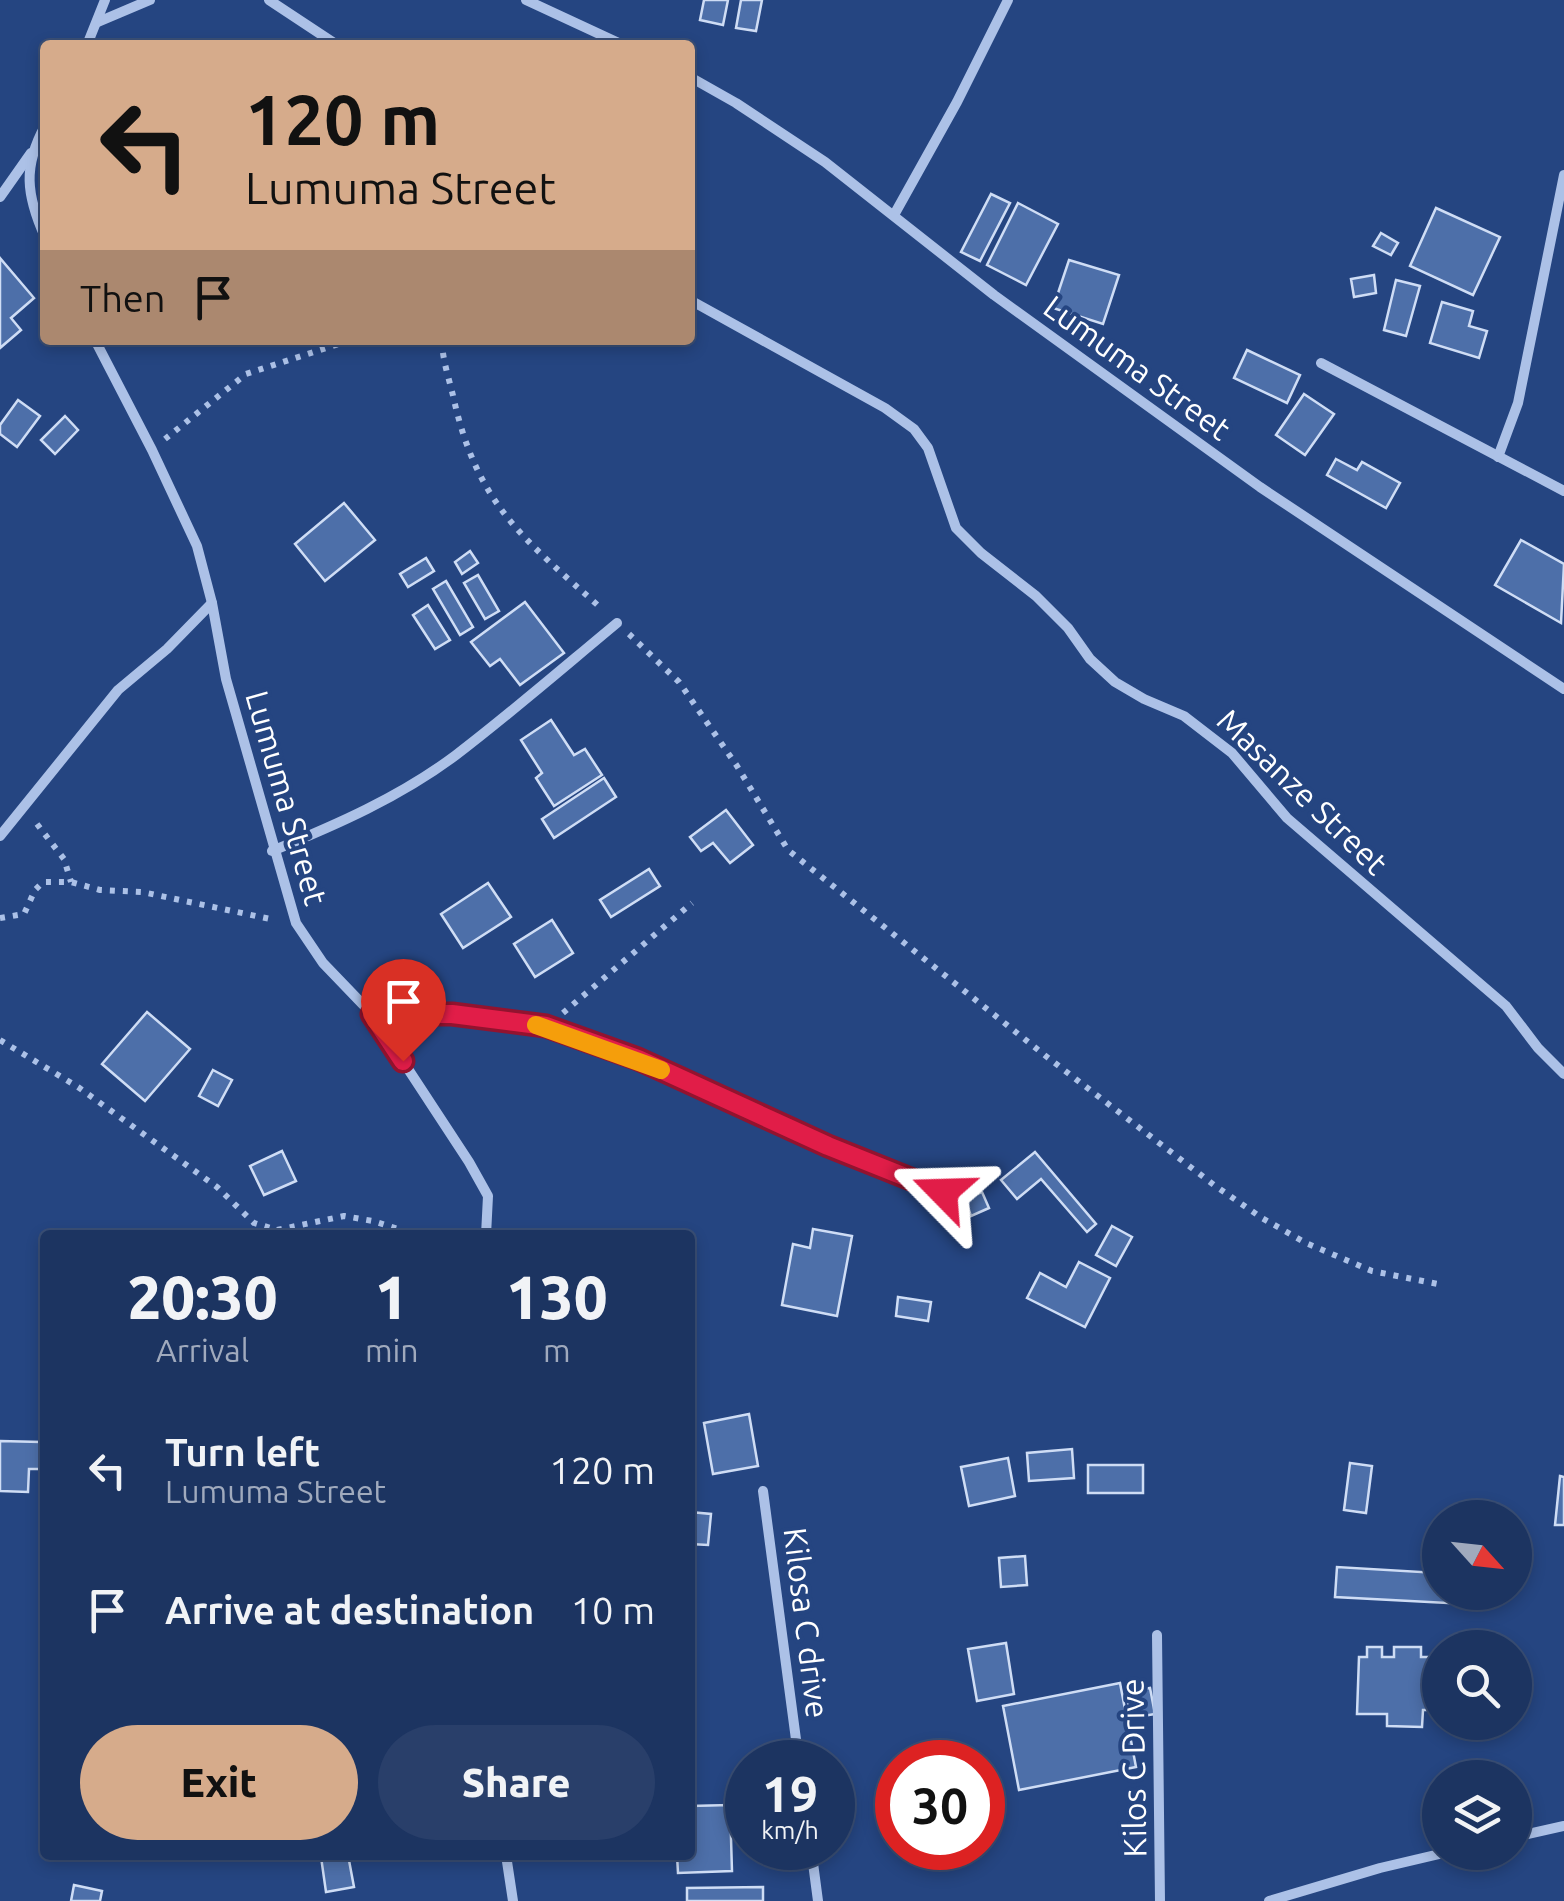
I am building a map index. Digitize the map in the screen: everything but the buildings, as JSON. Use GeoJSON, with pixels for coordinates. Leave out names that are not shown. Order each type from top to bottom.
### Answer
{"type":"FeatureCollection","features":[{"type":"Feature","properties":{"kind":"street"},"geometry":{"type":"LineString","coordinates":[[89,40],[105,0]]}},
{"type":"Feature","properties":{"kind":"street"},"geometry":{"type":"LineString","coordinates":[[98,22],[150,0]]}},
{"type":"Feature","properties":{"kind":"street"},"geometry":{"type":"LineString","coordinates":[[269,0],[329,40]]}},
{"type":"Feature","properties":{"kind":"street"},"geometry":{"type":"LineString","coordinates":[[526,0],[613,40]]}},
{"type":"Feature","properties":{"kind":"street"},"geometry":{"type":"LineString","coordinates":[[894,215],[1008,0]]}},
{"type":"Feature","properties":{"kind":"street","name":"Lumuma Street"},"geometry":{"type":"LineString","coordinates":[[695,80],[736,102],[825,162],[994,295],[1260,487],[1564,688]]}},
{"type":"Feature","properties":{"kind":"street"},"geometry":{"type":"LineString","coordinates":[[0,197],[40,135]]}},
{"type":"Feature","properties":{"kind":"street"},"geometry":{"type":"LineString","coordinates":[[30,153],[30,185],[40,220]]}},
{"type":"Feature","properties":{"kind":"street"},"geometry":{"type":"LineString","coordinates":[[1498,457],[1518,402],[1564,175]]}},
{"type":"Feature","properties":{"kind":"street","name":"Masanze Street"},"geometry":{"type":"LineString","coordinates":[[695,303],[885,408],[914,429],[928,448],[956,528],[981,553],[1036,596],[1115,682],[1144,700],[1184,716],[1232,753],[1287,818],[1506,1006],[1564,1074]]}},
{"type":"Feature","properties":{"kind":"street","name":"Lumuma Street"},"geometry":{"type":"LineString","coordinates":[[97,345],[197,546],[226,679],[272,851],[296,924],[323,964],[372,1014],[488,1196],[486,1230]]}},
{"type":"Feature","properties":{"kind":"street"},"geometry":{"type":"LineString","coordinates":[[1321,363],[1564,491]]}},
{"type":"Feature","properties":{"kind":"street"},"geometry":{"type":"LineString","coordinates":[[0,836],[4,822],[24,807],[118,690],[167,649],[212,603]]}},
{"type":"Feature","properties":{"kind":"street"},"geometry":{"type":"LineString","coordinates":[[272,851],[389,798],[454,756],[617,623]]}},
{"type":"Feature","properties":{"kind":"street"},"geometry":{"type":"LineString","coordinates":[[372,1014],[452,1014],[546,1026],[638,1059],[828,1146],[943,1192]]}},
{"type":"Feature","properties":{"kind":"street","name":"Kilosa C drive"},"geometry":{"type":"LineString","coordinates":[[763,1491],[796,1740]]}},
{"type":"Feature","properties":{"kind":"street","name":"Kilos C Drive"},"geometry":{"type":"LineString","coordinates":[[1157,1635],[1160,1901]]}},
{"type":"Feature","properties":{"kind":"street"},"geometry":{"type":"LineString","coordinates":[[1532,1833],[1564,1826]]}},
{"type":"Feature","properties":{"kind":"street"},"geometry":{"type":"LineString","coordinates":[[1270,1901],[1422,1858]]}},
{"type":"Feature","properties":{"kind":"street"},"geometry":{"type":"LineString","coordinates":[[507,1860],[512,1901]]}},
{"type":"Feature","properties":{"kind":"street"},"geometry":{"type":"LineString","coordinates":[[814,1870],[818,1901]]}},
{"type":"Feature","properties":{"kind":"path"},"geometry":{"type":"LineString","coordinates":[[152,450],[246,374],[336,345]]}},
{"type":"Feature","properties":{"kind":"path"},"geometry":{"type":"LineString","coordinates":[[443,345],[461,430],[482,484],[519,534],[679,682],[788,850],[1047,1057],[1262,1218],[1306,1243],[1372,1271],[1438,1284]]}},
{"type":"Feature","properties":{"kind":"path"},"geometry":{"type":"LineString","coordinates":[[24,807],[64,859],[71,882]]}},
{"type":"Feature","properties":{"kind":"path"},"geometry":{"type":"LineString","coordinates":[[0,918],[24,914],[35,890],[44,882],[71,882],[100,890],[142,892],[296,924]]}},
{"type":"Feature","properties":{"kind":"path"},"geometry":{"type":"LineString","coordinates":[[546,1026],[692,903]]}},
{"type":"Feature","properties":{"kind":"path"},"geometry":{"type":"LineString","coordinates":[[0,1040],[78,1087],[218,1187],[254,1222],[277,1230],[344,1216],[401,1230]]}},
{"type":"Feature","properties":{"kind":"slow traffic"},"geometry":{"type":"LineString","coordinates":[[536,1025],[661,1070]]}},
{"type":"Feature","properties":{"kind":"route"},"geometry":{"type":"LineString","coordinates":[[403,1061],[372,1014],[452,1014],[546,1026],[638,1059],[828,1146],[943,1192]]}}]}
